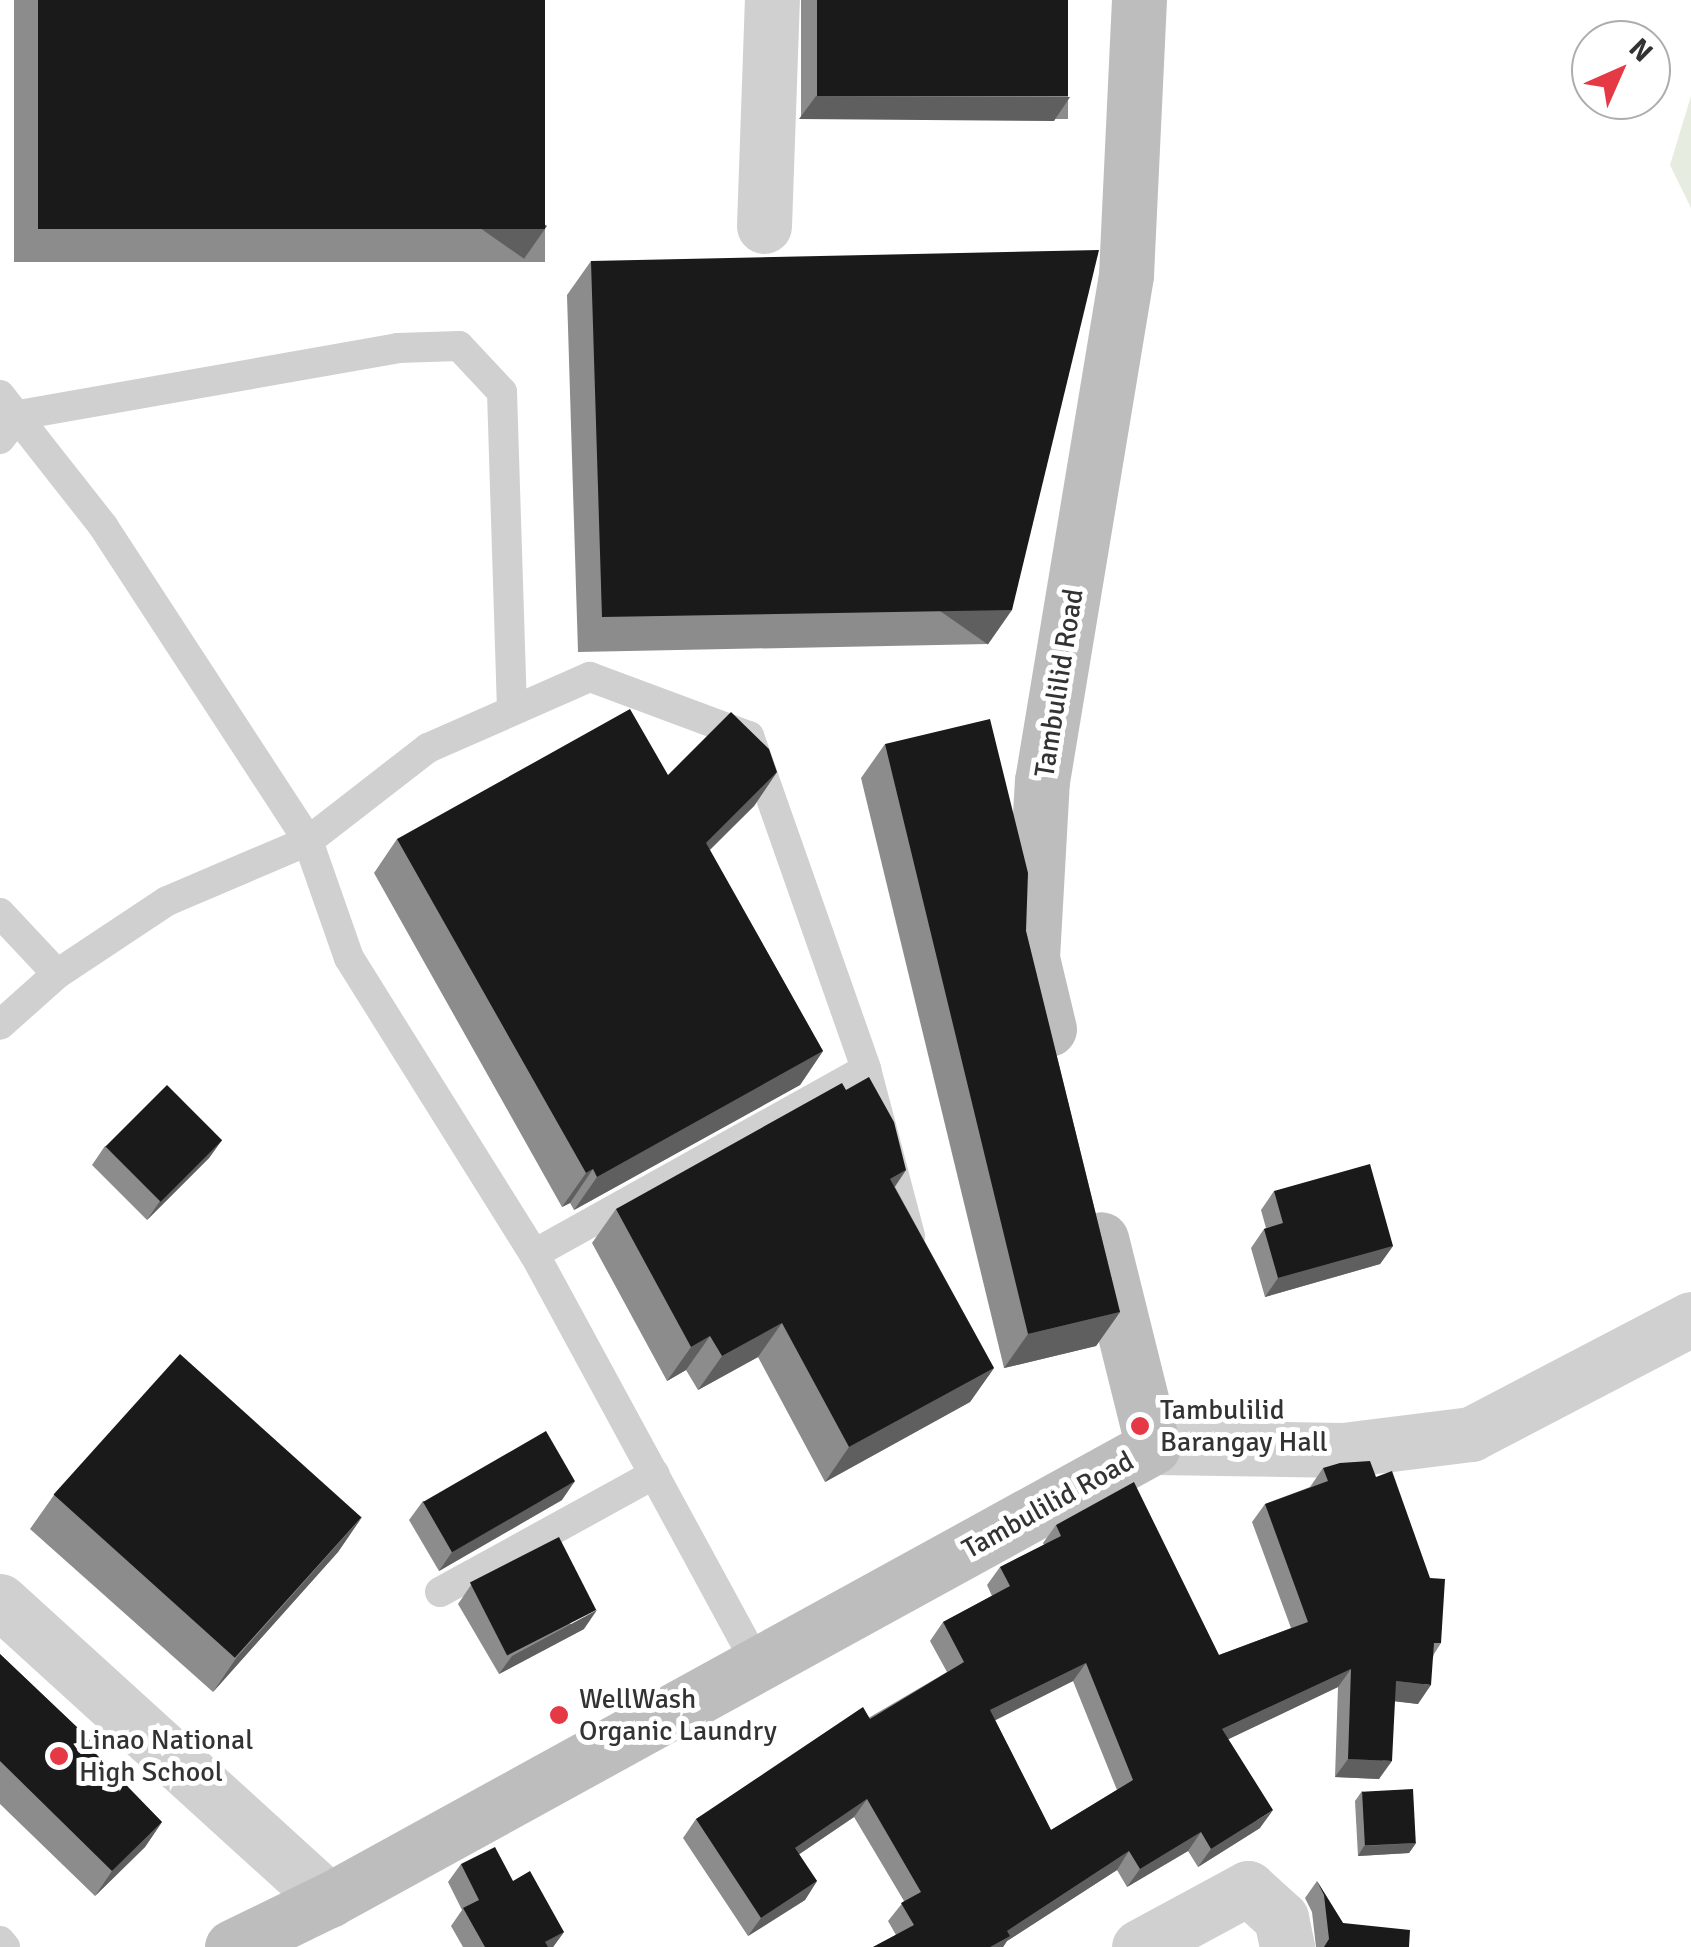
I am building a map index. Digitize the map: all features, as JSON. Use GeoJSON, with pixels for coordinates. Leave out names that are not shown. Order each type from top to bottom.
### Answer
{"type":"FeatureCollection","features":[{"type":"Feature","properties":{"kind":"street"},"geometry":{"type":"LineString","coordinates":[[764,226],[772,0]]}},
{"type":"Feature","properties":{"kind":"street","name":"Tambulilid Road"},"geometry":{"type":"LineString","coordinates":[[1060,1070],[1032,958],[1042,781],[1126,275],[1139,0]]}},
{"type":"Feature","properties":{"kind":"street","name":"Tambulilid Road"},"geometry":{"type":"LineString","coordinates":[[232,1947],[328,1900],[1152,1447],[1088,1184]]}},
{"type":"Feature","properties":{"kind":"street"},"geometry":{"type":"LineString","coordinates":[[1152,1447],[1343,1450],[1471,1434],[1691,1319]]}},
{"type":"Feature","properties":{"kind":"street"},"geometry":{"type":"LineString","coordinates":[[0,1601],[328,1900]]}},
{"type":"Feature","properties":{"kind":"street"},"geometry":{"type":"LineString","coordinates":[[1139,1947],[1248,1888],[1280,1918],[1287,1947]]}},
{"type":"Feature","properties":{"kind":"lane"},"geometry":{"type":"LineString","coordinates":[[6,416],[398,348],[459,346],[502,392],[512,710]]}},
{"type":"Feature","properties":{"kind":"lane"},"geometry":{"type":"LineString","coordinates":[[6,416],[103,526],[308,841],[349,958],[534,1254],[758,1666]]}},
{"type":"Feature","properties":{"kind":"lane"},"geometry":{"type":"LineString","coordinates":[[0,1024],[58,974],[167,901],[308,841],[428,748],[590,677],[749,736],[866,1070],[912,1243]]}},
{"type":"Feature","properties":{"kind":"lane"},"geometry":{"type":"LineString","coordinates":[[0,913],[58,974]]}},
{"type":"Feature","properties":{"kind":"lane"},"geometry":{"type":"LineString","coordinates":[[534,1254],[866,1070]]}},
{"type":"Feature","properties":{"kind":"lane"},"geometry":{"type":"LineString","coordinates":[[440,1592],[655,1474]]}},
{"type":"Feature","properties":{"kind":"shaded area"},"geometry":{"type":"Polygon","coordinates":[[[1691,96],[1691,208],[1670,165],[1691,96]]]}},
{"type":"Feature","properties":{"kind":"building"},"geometry":{"type":"Polygon","coordinates":[[[38,0],[545,0],[545,229],[38,229],[38,0]]]}},
{"type":"Feature","properties":{"kind":"building"},"geometry":{"type":"Polygon","coordinates":[[[817,0],[1068,0],[1068,96],[817,96],[817,0]]]}},
{"type":"Feature","properties":{"kind":"building"},"geometry":{"type":"Polygon","coordinates":[[[1099,250],[1012,610],[602,617],[591,261],[1099,250]]]}},
{"type":"Feature","properties":{"kind":"building"},"geometry":{"type":"Polygon","coordinates":[[[630,709],[668,775],[731,712],[769,749],[777,772],[706,843],[823,1051],[597,1177],[593,1169],[586,1173],[397,839],[630,709]]]}},
{"type":"Feature","properties":{"kind":"building"},"geometry":{"type":"Polygon","coordinates":[[[990,719],[1028,873],[1026,931],[1120,1312],[1028,1334],[885,744],[990,719]]]}},
{"type":"Feature","properties":{"kind":"building"},"geometry":{"type":"Polygon","coordinates":[[[869,1077],[894,1122],[906,1170],[890,1179],[994,1368],[849,1447],[782,1323],[722,1356],[710,1336],[691,1347],[616,1209],[842,1083],[846,1090],[869,1077]]]}},
{"type":"Feature","properties":{"kind":"building"},"geometry":{"type":"Polygon","coordinates":[[[167,1085],[222,1140],[161,1202],[105,1147],[167,1085]]]}},
{"type":"Feature","properties":{"kind":"building"},"geometry":{"type":"Polygon","coordinates":[[[1370,1164],[1393,1246],[1278,1278],[1264,1229],[1283,1223],[1274,1191],[1370,1164]]]}},
{"type":"Feature","properties":{"kind":"building"},"geometry":{"type":"Polygon","coordinates":[[[180,1354],[361,1517],[235,1658],[54,1494],[180,1354]]]}},
{"type":"Feature","properties":{"kind":"building"},"geometry":{"type":"Polygon","coordinates":[[[546,1431],[575,1481],[452,1552],[423,1502],[546,1431]]]}},
{"type":"Feature","properties":{"kind":"building"},"geometry":{"type":"Polygon","coordinates":[[[1370,1461],[1376,1477],[1392,1471],[1430,1578],[1445,1579],[1441,1643],[1434,1643],[1431,1685],[1396,1681],[1392,1761],[1348,1759],[1351,1669],[1222,1729],[1273,1810],[1211,1849],[1201,1832],[1140,1869],[1129,1851],[1007,1931],[1010,1936],[990,1947],[873,1947],[914,1925],[901,1903],[921,1892],[867,1799],[795,1848],[817,1881],[761,1918],[696,1819],[863,1707],[870,1719],[964,1662],[943,1622],[1010,1586],[1000,1567],[1061,1536],[1056,1525],[1134,1482],[1219,1655],[1308,1622],[1265,1504],[1328,1481],[1323,1468],[1370,1461]],[[1086,1663],[990,1710],[1051,1830],[1133,1780],[1086,1663]]]}},
{"type":"Feature","properties":{"kind":"building"},"geometry":{"type":"Polygon","coordinates":[[[559,1537],[596,1610],[507,1655],[470,1582],[559,1537]]]}},
{"type":"Feature","properties":{"kind":"building"},"geometry":{"type":"Polygon","coordinates":[[[0,1654],[100,1749],[96,1754],[162,1822],[112,1871],[0,1761],[0,1654]]]}},
{"type":"Feature","properties":{"kind":"building"},"geometry":{"type":"Polygon","coordinates":[[[1413,1789],[1416,1843],[1365,1846],[1362,1792],[1413,1789]]]}},
{"type":"Feature","properties":{"kind":"building"},"geometry":{"type":"Polygon","coordinates":[[[495,1847],[513,1881],[530,1871],[564,1932],[545,1942],[548,1947],[485,1947],[463,1908],[479,1900],[461,1864],[495,1847]]]}},
{"type":"Feature","properties":{"kind":"building"},"geometry":{"type":"Polygon","coordinates":[[[1317,1881],[1343,1923],[1410,1930],[1409,1947],[1324,1947],[1329,1939],[1324,1895],[1317,1881]]]}},
{"type":"Feature","properties":{"kind":"place","name":"Tambulilid Barangay Hall"},"geometry":{"type":"Point","coordinates":[1140,1426]}},
{"type":"Feature","properties":{"kind":"place","name":"WellWash Organic Laundry"},"geometry":{"type":"Point","coordinates":[559,1715]}},
{"type":"Feature","properties":{"kind":"place","name":"Linao National High School"},"geometry":{"type":"Point","coordinates":[59,1756]}}]}
